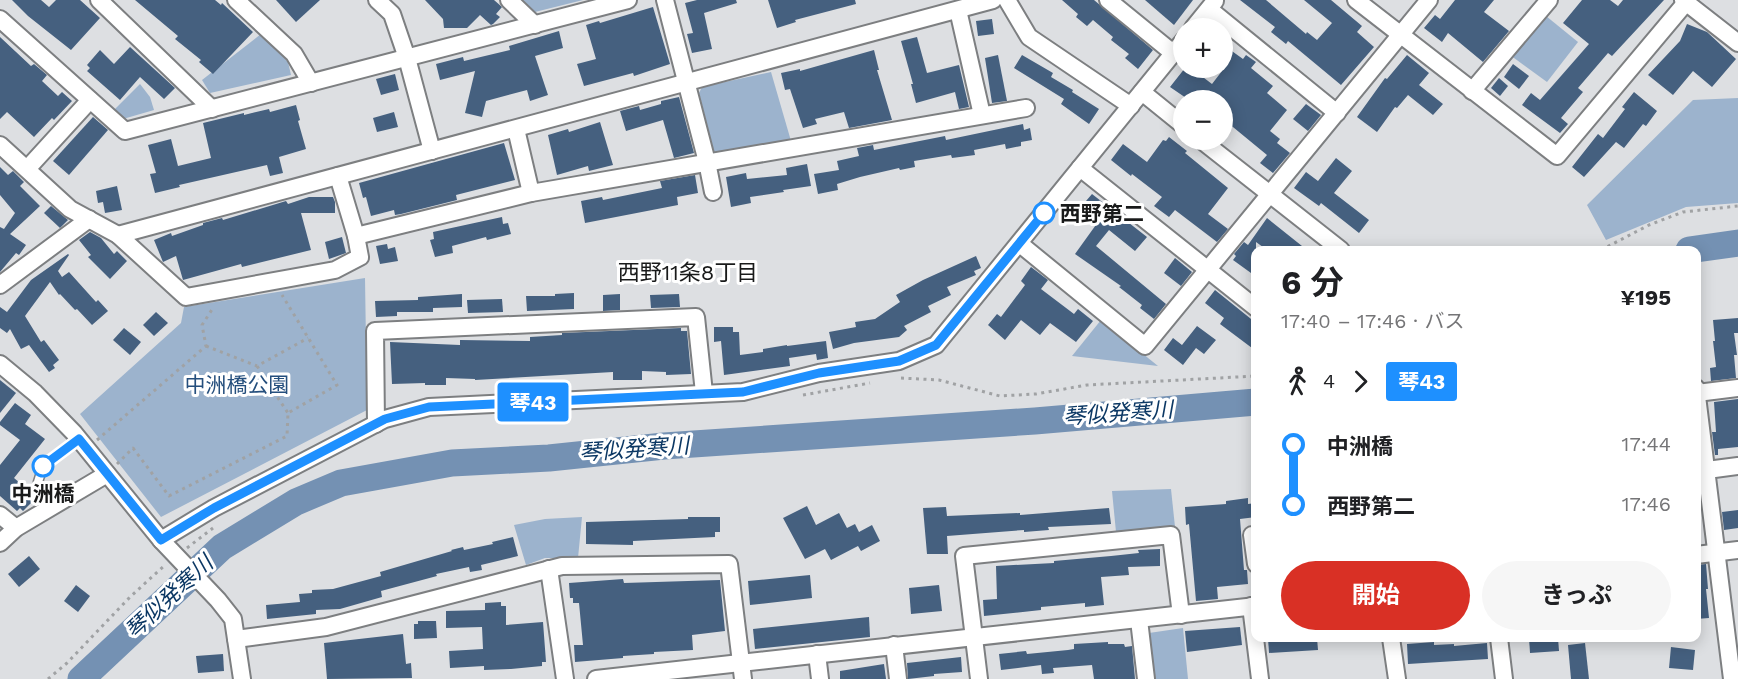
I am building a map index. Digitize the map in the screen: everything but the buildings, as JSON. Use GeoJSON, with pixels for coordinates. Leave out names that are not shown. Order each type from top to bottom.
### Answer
{"type":"FeatureCollection","features":[{"type":"Feature","properties":{"kind":"street"},"geometry":{"type":"LineString","coordinates":[[99,0],[212,109]]}},
{"type":"Feature","properties":{"kind":"street"},"geometry":{"type":"LineString","coordinates":[[237,0],[294,54],[311,83]]}},
{"type":"Feature","properties":{"kind":"street"},"geometry":{"type":"LineString","coordinates":[[377,0],[392,14],[407,58],[432,151]]}},
{"type":"Feature","properties":{"kind":"street"},"geometry":{"type":"LineString","coordinates":[[509,0],[535,25]]}},
{"type":"Feature","properties":{"kind":"street"},"geometry":{"type":"LineString","coordinates":[[0,19],[125,131],[628,0]]}},
{"type":"Feature","properties":{"kind":"street"},"geometry":{"type":"LineString","coordinates":[[665,0],[713,192]]}},
{"type":"Feature","properties":{"kind":"street"},"geometry":{"type":"LineString","coordinates":[[118,235],[993,0]]}},
{"type":"Feature","properties":{"kind":"street"},"geometry":{"type":"LineString","coordinates":[[1007,0],[1029,37],[1131,106]]}},
{"type":"Feature","properties":{"kind":"street"},"geometry":{"type":"LineString","coordinates":[[1108,0],[1173,44]]}},
{"type":"Feature","properties":{"kind":"street"},"geometry":{"type":"LineString","coordinates":[[1356,0],[1557,156],[1686,1],[1738,43]]}},
{"type":"Feature","properties":{"kind":"street"},"geometry":{"type":"LineString","coordinates":[[1020,243],[1145,346],[1429,0]]}},
{"type":"Feature","properties":{"kind":"street"},"geometry":{"type":"LineString","coordinates":[[1472,91],[1549,0]]}},
{"type":"Feature","properties":{"kind":"street"},"geometry":{"type":"LineString","coordinates":[[1201,18],[1213,4],[1337,113]]}},
{"type":"Feature","properties":{"kind":"street"},"geometry":{"type":"LineString","coordinates":[[958,10],[982,115]]}},
{"type":"Feature","properties":{"kind":"street"},"geometry":{"type":"LineString","coordinates":[[161,540],[214,508],[385,419],[429,407],[743,392],[819,373],[899,361],[936,345],[1173,53]]}},
{"type":"Feature","properties":{"kind":"street"},"geometry":{"type":"LineString","coordinates":[[1142,92],[1173,117]]}},
{"type":"Feature","properties":{"kind":"street"},"geometry":{"type":"LineString","coordinates":[[27,169],[90,100]]}},
{"type":"Feature","properties":{"kind":"street"},"geometry":{"type":"LineString","coordinates":[[356,236],[531,193],[1026,108]]}},
{"type":"Feature","properties":{"kind":"street"},"geometry":{"type":"LineString","coordinates":[[516,129],[531,193]]}},
{"type":"Feature","properties":{"kind":"street"},"geometry":{"type":"LineString","coordinates":[[0,145],[70,209],[118,235],[186,297],[335,270],[360,257],[338,177]]}},
{"type":"Feature","properties":{"kind":"street"},"geometry":{"type":"LineString","coordinates":[[1214,150],[1336,246]]}},
{"type":"Feature","properties":{"kind":"street"},"geometry":{"type":"LineString","coordinates":[[1080,168],[1251,304]]}},
{"type":"Feature","properties":{"kind":"street"},"geometry":{"type":"LineString","coordinates":[[0,285],[89,219]]}},
{"type":"Feature","properties":{"kind":"street"},"geometry":{"type":"LineString","coordinates":[[376,424],[375,331],[696,317],[704,393]]}},
{"type":"Feature","properties":{"kind":"street"},"geometry":{"type":"LineString","coordinates":[[0,364],[35,393],[83,444],[161,540],[233,619],[242,679]]}},
{"type":"Feature","properties":{"kind":"street"},"geometry":{"type":"LineString","coordinates":[[1701,393],[1738,388]]}},
{"type":"Feature","properties":{"kind":"street"},"geometry":{"type":"LineString","coordinates":[[1701,424],[1732,679]]}},
{"type":"Feature","properties":{"kind":"street"},"geometry":{"type":"LineString","coordinates":[[1707,470],[1738,466]]}},
{"type":"Feature","properties":{"kind":"street"},"geometry":{"type":"LineString","coordinates":[[0,543],[16,528],[107,474]]}},
{"type":"Feature","properties":{"kind":"street"},"geometry":{"type":"LineString","coordinates":[[0,515],[16,528]]}},
{"type":"Feature","properties":{"kind":"street"},"geometry":{"type":"LineString","coordinates":[[979,679],[964,556],[1171,536],[1181,615]]}},
{"type":"Feature","properties":{"kind":"street"},"geometry":{"type":"LineString","coordinates":[[1701,554],[1738,550]]}},
{"type":"Feature","properties":{"kind":"street"},"geometry":{"type":"LineString","coordinates":[[236,639],[326,627],[562,566],[729,564],[743,679]]}},
{"type":"Feature","properties":{"kind":"street"},"geometry":{"type":"LineString","coordinates":[[549,568],[565,679]]}},
{"type":"Feature","properties":{"kind":"street"},"geometry":{"type":"LineString","coordinates":[[596,679],[663,675],[741,661],[1251,606]]}},
{"type":"Feature","properties":{"kind":"street"},"geometry":{"type":"LineString","coordinates":[[1139,620],[1146,679]]}},
{"type":"Feature","properties":{"kind":"street"},"geometry":{"type":"LineString","coordinates":[[1256,642],[1260,679]]}},
{"type":"Feature","properties":{"kind":"street"},"geometry":{"type":"LineString","coordinates":[[1392,642],[1397,679]]}},
{"type":"Feature","properties":{"kind":"street"},"geometry":{"type":"LineString","coordinates":[[1499,642],[1504,679]]}},
{"type":"Feature","properties":{"kind":"street"},"geometry":{"type":"LineString","coordinates":[[894,645],[898,679]]}},
{"type":"Feature","properties":{"kind":"street"},"geometry":{"type":"LineString","coordinates":[[817,654],[820,679]]}},
{"type":"Feature","properties":{"kind":"lane"},"geometry":{"type":"LineString","coordinates":[[54,505],[38,482],[43,466],[83,444]]}},
{"type":"Feature","properties":{"kind":"path"},"geometry":{"type":"LineString","coordinates":[[1609,246],[1649,225],[1683,212],[1738,206]]}},
{"type":"Feature","properties":{"kind":"path"},"geometry":{"type":"LineString","coordinates":[[274,281],[338,385],[288,413]]}},
{"type":"Feature","properties":{"kind":"path"},"geometry":{"type":"LineString","coordinates":[[207,346],[202,325],[225,290]]}},
{"type":"Feature","properties":{"kind":"path"},"geometry":{"type":"LineString","coordinates":[[257,366],[309,338]]}},
{"type":"Feature","properties":{"kind":"path"},"geometry":{"type":"LineString","coordinates":[[107,474],[133,448],[169,496],[287,436],[288,413],[257,366],[207,346]]}},
{"type":"Feature","properties":{"kind":"path"},"geometry":{"type":"LineString","coordinates":[[83,444],[207,346]]}},
{"type":"Feature","properties":{"kind":"path"},"geometry":{"type":"LineString","coordinates":[[897,378],[939,380],[1000,396],[1036,394],[1087,385],[1251,376]]}},
{"type":"Feature","properties":{"kind":"path"},"geometry":{"type":"LineString","coordinates":[[801,395],[877,382]]}},
{"type":"Feature","properties":{"kind":"path"},"geometry":{"type":"LineString","coordinates":[[48,679],[67,663],[129,597],[219,524]]}},
{"type":"Feature","properties":{"kind":"green space"},"geometry":{"type":"Polygon","coordinates":[[[523,0],[583,0],[535,12],[523,0]]]}},
{"type":"Feature","properties":{"kind":"green space"},"geometry":{"type":"Polygon","coordinates":[[[1546,16],[1578,42],[1547,82],[1510,55],[1546,16]]]}},
{"type":"Feature","properties":{"kind":"green space"},"geometry":{"type":"Polygon","coordinates":[[[261,34],[288,62],[291,75],[210,93],[202,80],[261,34]]]}},
{"type":"Feature","properties":{"kind":"green space"},"geometry":{"type":"Polygon","coordinates":[[[771,72],[791,141],[714,152],[699,93],[702,87],[771,72]]]}},
{"type":"Feature","properties":{"kind":"green space"},"geometry":{"type":"Polygon","coordinates":[[[140,84],[150,97],[154,110],[123,119],[114,110],[140,84]]]}},
{"type":"Feature","properties":{"kind":"green space"},"geometry":{"type":"Polygon","coordinates":[[[1738,98],[1738,203],[1686,207],[1606,240],[1587,205],[1693,100],[1738,98]]]}},
{"type":"Feature","properties":{"kind":"green space","name":"中洲橋公園"},"geometry":{"type":"Polygon","coordinates":[[[365,278],[367,410],[161,517],[80,414],[181,323],[184,307],[365,278]]]}},
{"type":"Feature","properties":{"kind":"green space"},"geometry":{"type":"Polygon","coordinates":[[[1101,320],[1158,366],[1072,356],[1101,320]]]}},
{"type":"Feature","properties":{"kind":"green space"},"geometry":{"type":"Polygon","coordinates":[[[1171,489],[1175,527],[1116,532],[1112,491],[1171,489]]]}},
{"type":"Feature","properties":{"kind":"green space"},"geometry":{"type":"Polygon","coordinates":[[[582,517],[578,558],[545,558],[526,565],[514,525],[545,519],[582,517]]]}},
{"type":"Feature","properties":{"kind":"green space"},"geometry":{"type":"Polygon","coordinates":[[[1183,628],[1188,679],[1154,679],[1149,633],[1183,628]]]}},
{"type":"Feature","properties":{"kind":"waterway","name":"琴似発寒川"},"geometry":{"type":"LineString","coordinates":[[1701,248],[1738,243]]}},
{"type":"Feature","properties":{"kind":"waterway","name":"琴似発寒川"},"geometry":{"type":"LineString","coordinates":[[81,679],[222,547],[296,502],[341,483],[452,463],[549,458],[664,446],[1035,421],[1251,402]]}},
{"type":"Feature","properties":{"kind":"bus line","name":"琴43"},"geometry":{"type":"LineString","coordinates":[[43,466],[79,439],[161,540],[214,508],[385,419],[429,407],[743,392],[819,373],[899,361],[936,345],[1044,213]]}},
{"type":"Feature","properties":{"kind":"place","name":"西野第二"},"geometry":{"type":"Point","coordinates":[1044,213]}},
{"type":"Feature","properties":{"kind":"place","name":"中洲橋"},"geometry":{"type":"Point","coordinates":[43,466]}},
{"type":"Feature","properties":{"kind":"district","name":"西野11条8丁目"},"geometry":{"type":"Point","coordinates":[688,272]}}]}
